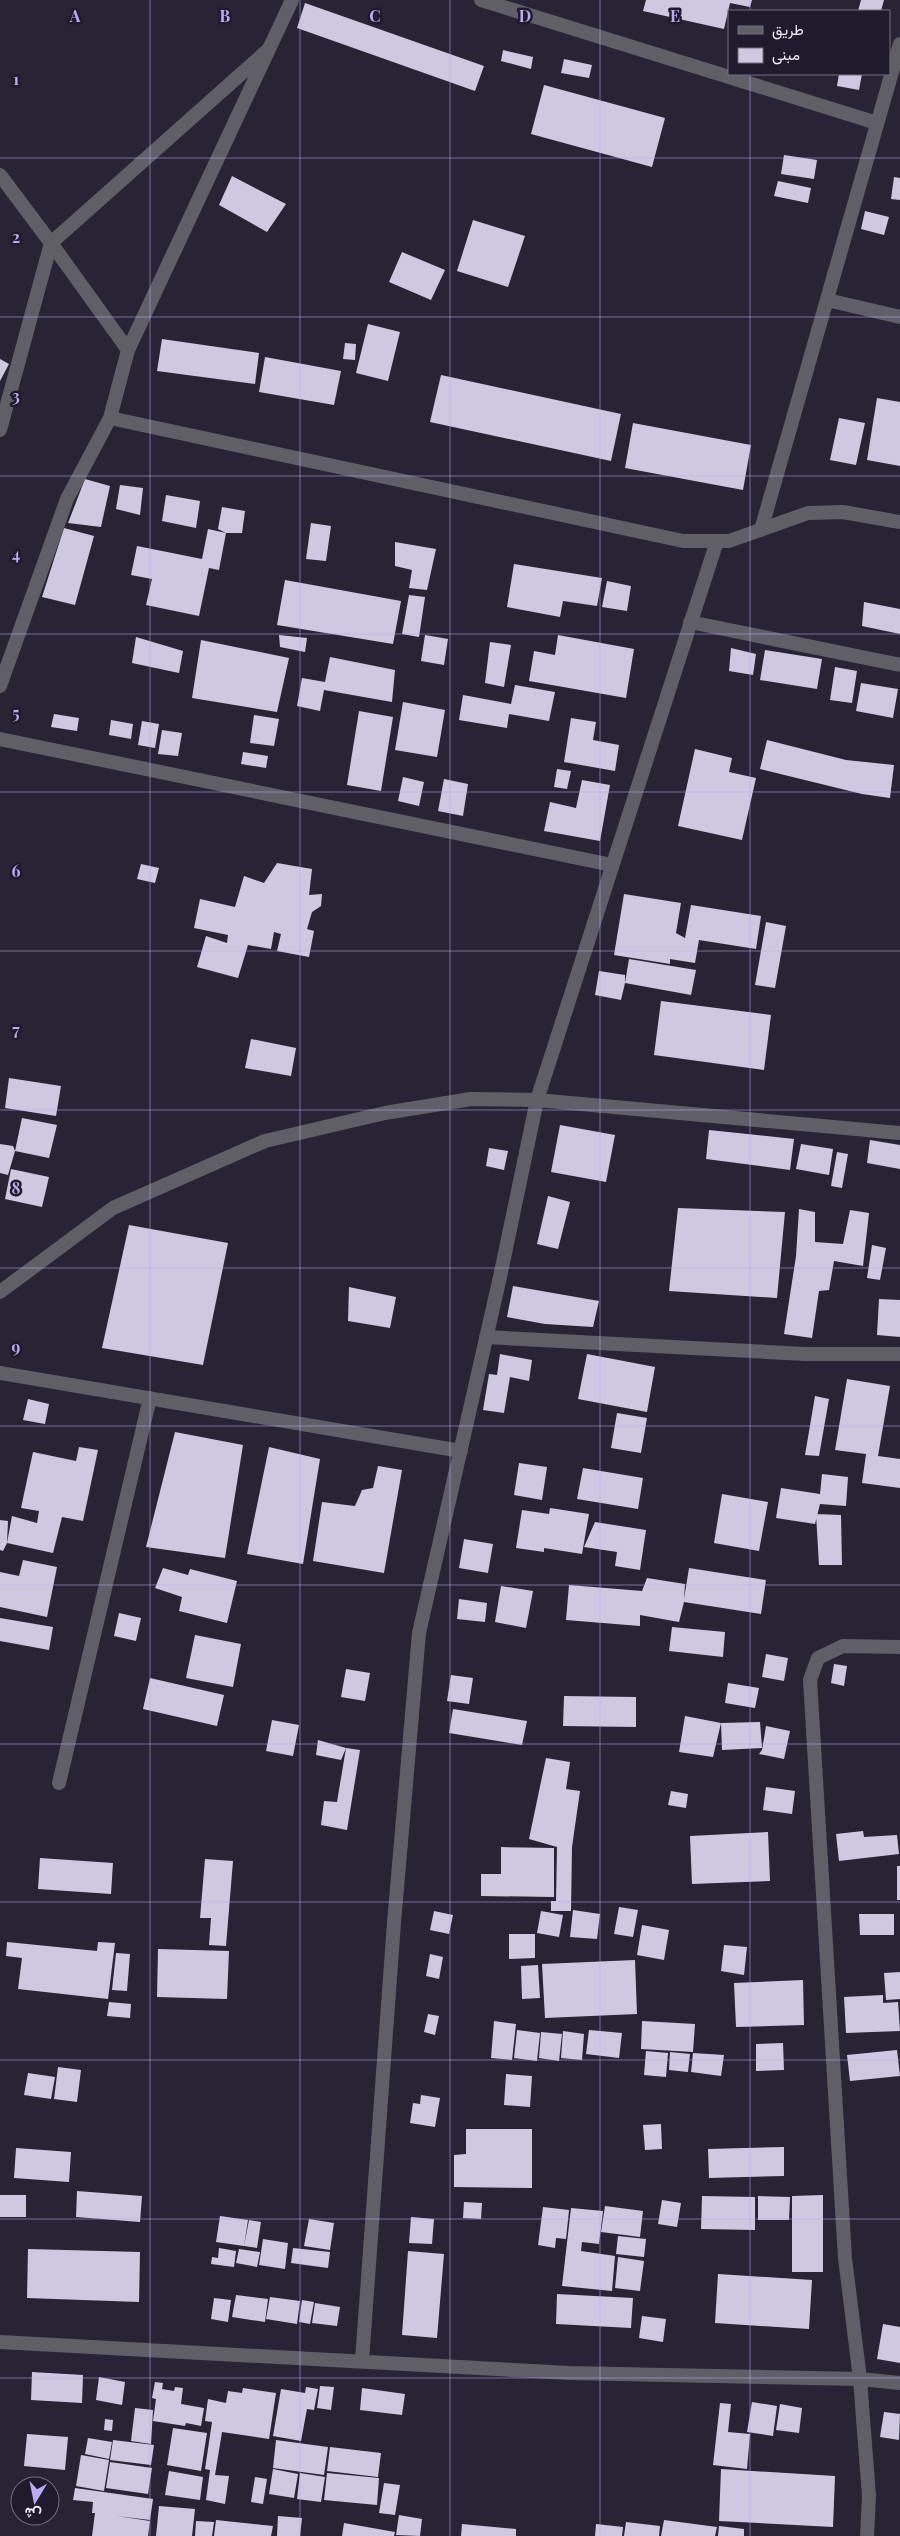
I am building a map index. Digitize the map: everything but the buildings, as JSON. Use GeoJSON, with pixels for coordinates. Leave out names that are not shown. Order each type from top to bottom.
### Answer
{"type":"FeatureCollection","features":[{"type":"Feature","properties":{"kind":"street"},"geometry":{"type":"LineString","coordinates":[[0,686],[67,499],[110,418],[128,350],[292,0]]}},
{"type":"Feature","properties":{"kind":"street"},"geometry":{"type":"LineString","coordinates":[[481,0],[877,123]]}},
{"type":"Feature","properties":{"kind":"street"},"geometry":{"type":"LineString","coordinates":[[761,530],[900,44]]}},
{"type":"Feature","properties":{"kind":"street"},"geometry":{"type":"LineString","coordinates":[[0,430],[51,243],[269,49]]}},
{"type":"Feature","properties":{"kind":"street"},"geometry":{"type":"LineString","coordinates":[[0,175],[128,350]]}},
{"type":"Feature","properties":{"kind":"street"},"geometry":{"type":"LineString","coordinates":[[827,300],[900,317]]}},
{"type":"Feature","properties":{"kind":"street"},"geometry":{"type":"LineString","coordinates":[[110,418],[683,541],[729,541],[808,514],[843,512],[900,522]]}},
{"type":"Feature","properties":{"kind":"street"},"geometry":{"type":"LineString","coordinates":[[362,2360],[394,1923],[419,1633],[461,1451],[537,1100],[717,541]]}},
{"type":"Feature","properties":{"kind":"street"},"geometry":{"type":"LineString","coordinates":[[690,622],[900,664]]}},
{"type":"Feature","properties":{"kind":"street"},"geometry":{"type":"LineString","coordinates":[[0,739],[612,865]]}},
{"type":"Feature","properties":{"kind":"street"},"geometry":{"type":"LineString","coordinates":[[0,1292],[113,1208],[265,1141],[385,1113],[471,1099],[537,1100],[900,1133]]}},
{"type":"Feature","properties":{"kind":"street"},"geometry":{"type":"LineString","coordinates":[[486,1337],[804,1354],[900,1354]]}},
{"type":"Feature","properties":{"kind":"street"},"geometry":{"type":"LineString","coordinates":[[0,1373],[461,1451]]}},
{"type":"Feature","properties":{"kind":"street"},"geometry":{"type":"LineString","coordinates":[[59,1783],[150,1398]]}},
{"type":"Feature","properties":{"kind":"street"},"geometry":{"type":"LineString","coordinates":[[867,2536],[869,2496],[860,2379],[845,2258],[810,1680],[818,1658],[843,1646],[900,1647]]}},
{"type":"Feature","properties":{"kind":"street"},"geometry":{"type":"LineString","coordinates":[[0,2342],[362,2360],[569,2373],[860,2379],[900,2383]]}}]}
